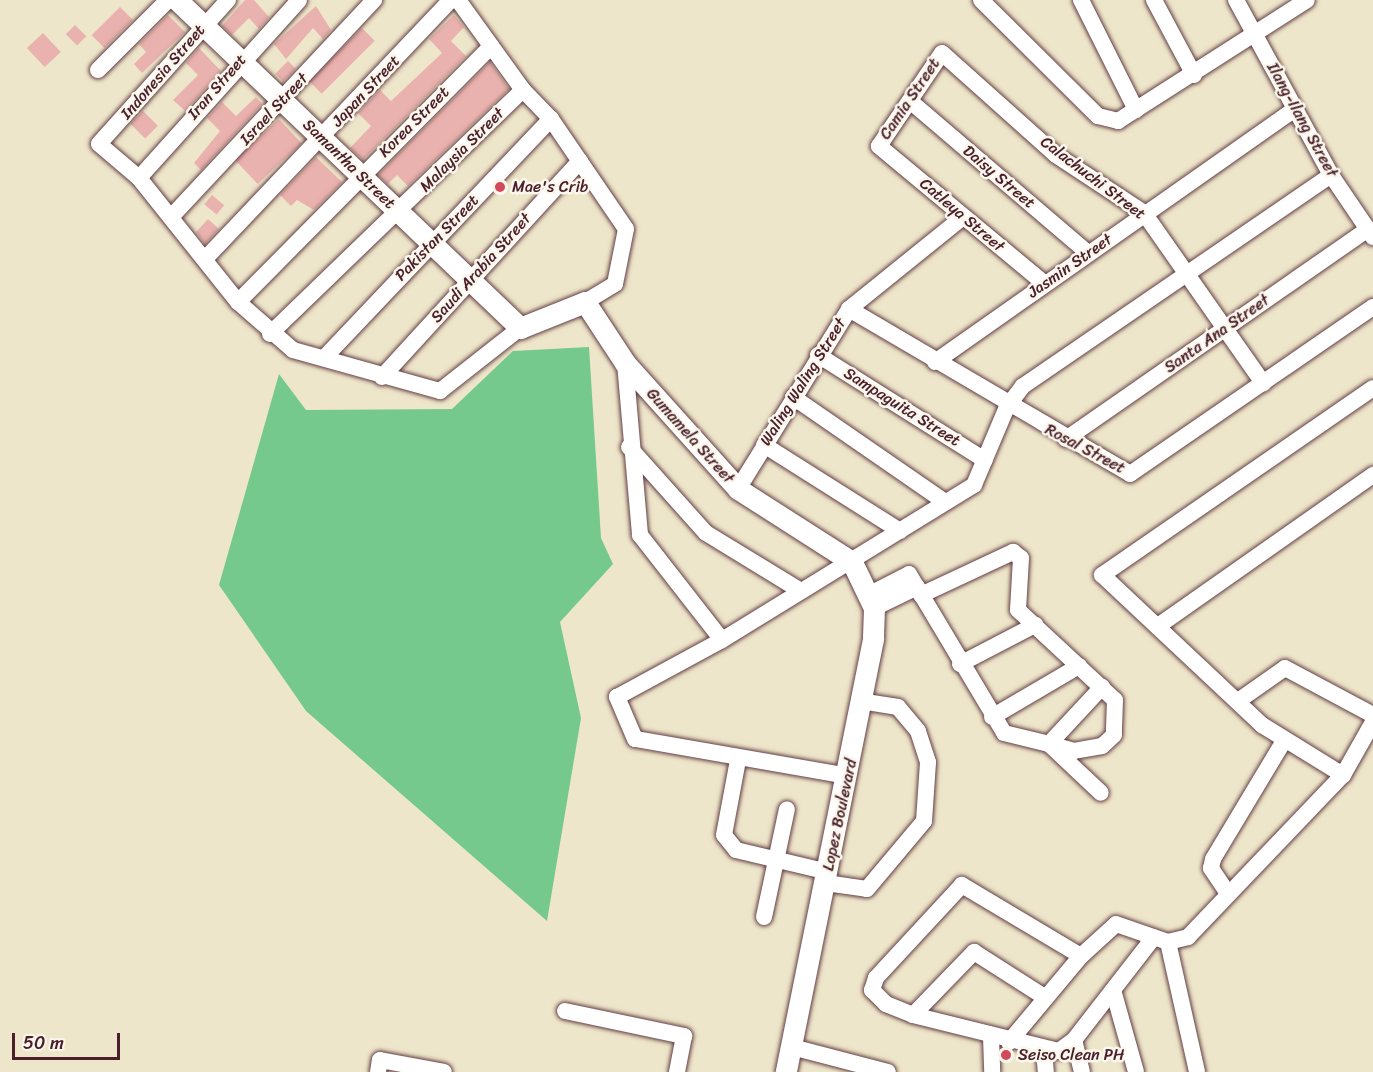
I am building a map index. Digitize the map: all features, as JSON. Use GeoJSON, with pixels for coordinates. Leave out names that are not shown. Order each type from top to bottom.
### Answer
{"type":"FeatureCollection","features":[{"type":"Feature","properties":{"kind":"street"},"geometry":{"type":"LineString","coordinates":[[98,70],[168,0]]}},
{"type":"Feature","properties":{"kind":"street","name":"Samantha Street"},"geometry":{"type":"LineString","coordinates":[[177,0],[520,328]]}},
{"type":"Feature","properties":{"kind":"street","name":"Indonesia Street"},"geometry":{"type":"LineString","coordinates":[[139,178],[99,144],[203,25],[228,0]]}},
{"type":"Feature","properties":{"kind":"street","name":"Iran Street"},"geometry":{"type":"LineString","coordinates":[[139,178],[240,60],[299,0]]}},
{"type":"Feature","properties":{"kind":"street","name":"Israel Street"},"geometry":{"type":"LineString","coordinates":[[172,216],[374,0]]}},
{"type":"Feature","properties":{"kind":"street","name":"Japan Street"},"geometry":{"type":"LineString","coordinates":[[205,259],[451,0]]}},
{"type":"Feature","properties":{"kind":"street"},"geometry":{"type":"LineString","coordinates":[[139,178],[172,216],[238,302],[270,334],[293,350],[440,392],[520,328],[585,302],[615,284],[626,230],[551,119],[523,90],[458,0]]}},
{"type":"Feature","properties":{"kind":"street"},"geometry":{"type":"LineString","coordinates":[[981,0],[1098,116],[1118,120],[1256,37],[1307,0]]}},
{"type":"Feature","properties":{"kind":"street"},"geometry":{"type":"LineString","coordinates":[[1081,0],[1136,110]]}},
{"type":"Feature","properties":{"kind":"street"},"geometry":{"type":"LineString","coordinates":[[1154,0],[1194,75]]}},
{"type":"Feature","properties":{"kind":"street","name":"Ilang-Ilang Street"},"geometry":{"type":"LineString","coordinates":[[1236,0],[1331,175],[1370,233]]}},
{"type":"Feature","properties":{"kind":"street","name":"Korea Street"},"geometry":{"type":"LineString","coordinates":[[238,302],[360,175],[491,46]]}},
{"type":"Feature","properties":{"kind":"street","name":"Camia Street"},"geometry":{"type":"LineString","coordinates":[[879,146],[942,53]]}},
{"type":"Feature","properties":{"kind":"street","name":"Calachuchi Street"},"geometry":{"type":"LineString","coordinates":[[942,53],[1056,155],[1144,213],[1263,383]]}},
{"type":"Feature","properties":{"kind":"street","name":"Malaysia Street"},"geometry":{"type":"LineString","coordinates":[[270,334],[399,213],[523,90]]}},
{"type":"Feature","properties":{"kind":"street","name":"Daisy Street"},"geometry":{"type":"LineString","coordinates":[[910,101],[1088,253]]}},
{"type":"Feature","properties":{"kind":"street","name":"Jasmin Street"},"geometry":{"type":"LineString","coordinates":[[935,362],[1295,109]]}},
{"type":"Feature","properties":{"kind":"street","name":"Pakistan Street"},"geometry":{"type":"LineString","coordinates":[[324,358],[551,119]]}},
{"type":"Feature","properties":{"kind":"street","name":"Catleya Street"},"geometry":{"type":"LineString","coordinates":[[879,146],[1045,284]]}},
{"type":"Feature","properties":{"kind":"street","name":"Saudi Arabia Street"},"geometry":{"type":"LineString","coordinates":[[382,377],[580,161]]}},
{"type":"Feature","properties":{"kind":"street"},"geometry":{"type":"LineString","coordinates":[[848,776],[738,760],[635,739],[617,697],[722,640],[852,562],[974,484],[1008,406],[1023,386],[1331,175]]}},
{"type":"Feature","properties":{"kind":"street","name":"Waling Waling Street"},"geometry":{"type":"LineString","coordinates":[[738,489],[818,355],[849,309],[963,217]]}},
{"type":"Feature","properties":{"kind":"street","name":"Santa Ana Street"},"geometry":{"type":"LineString","coordinates":[[1066,439],[1225,329],[1370,233]]}},
{"type":"Feature","properties":{"kind":"street","name":"Gumamela Street"},"geometry":{"type":"LineString","coordinates":[[585,302],[625,363],[738,489],[852,562]]}},
{"type":"Feature","properties":{"kind":"street","name":"Rosal Street"},"geometry":{"type":"LineString","coordinates":[[849,309],[1008,406],[1130,474],[1373,307]]}},
{"type":"Feature","properties":{"kind":"street","name":"Sampaguita Street"},"geometry":{"type":"LineString","coordinates":[[818,355],[985,460]]}},
{"type":"Feature","properties":{"kind":"street"},"geometry":{"type":"LineString","coordinates":[[625,363],[629,447],[640,535],[722,640]]}},
{"type":"Feature","properties":{"kind":"street"},"geometry":{"type":"LineString","coordinates":[[1343,775],[1284,741],[1102,575],[1373,388]]}},
{"type":"Feature","properties":{"kind":"street"},"geometry":{"type":"LineString","coordinates":[[793,397],[945,502]]}},
{"type":"Feature","properties":{"kind":"street"},"geometry":{"type":"LineString","coordinates":[[764,445],[900,531]]}},
{"type":"Feature","properties":{"kind":"street"},"geometry":{"type":"LineString","coordinates":[[629,447],[706,532],[801,591]]}},
{"type":"Feature","properties":{"kind":"street"},"geometry":{"type":"LineString","coordinates":[[1158,626],[1373,476]]}},
{"type":"Feature","properties":{"kind":"street"},"geometry":{"type":"LineString","coordinates":[[852,562],[871,602],[919,591],[1013,552],[1021,558],[1018,610],[1115,700],[1114,735],[1090,751],[1004,733],[960,664],[919,591]]}},
{"type":"Feature","properties":{"kind":"street","name":"Lopez Boulevard"},"geometry":{"type":"LineString","coordinates":[[786,1072],[862,701],[871,602]]}},
{"type":"Feature","properties":{"kind":"street"},"geometry":{"type":"LineString","coordinates":[[960,664],[1035,625]]}},
{"type":"Feature","properties":{"kind":"street"},"geometry":{"type":"LineString","coordinates":[[992,717],[1079,666]]}},
{"type":"Feature","properties":{"kind":"street"},"geometry":{"type":"LineString","coordinates":[[1238,701],[1285,668],[1373,716]]}},
{"type":"Feature","properties":{"kind":"street"},"geometry":{"type":"LineString","coordinates":[[1049,744],[1102,687]]}},
{"type":"Feature","properties":{"kind":"street"},"geometry":{"type":"LineString","coordinates":[[738,760],[724,835],[736,850],[777,859],[867,889],[924,821],[928,762],[918,731],[898,707],[862,701]]}},
{"type":"Feature","properties":{"kind":"street"},"geometry":{"type":"LineString","coordinates":[[1009,1042],[1081,956],[1116,924],[1161,939],[1188,936],[1227,892],[1343,775],[1373,722]]}},
{"type":"Feature","properties":{"kind":"street"},"geometry":{"type":"LineString","coordinates":[[1227,892],[1210,868],[1213,859],[1284,741]]}},
{"type":"Feature","properties":{"kind":"street"},"geometry":{"type":"LineString","coordinates":[[1049,744],[1101,794]]}},
{"type":"Feature","properties":{"kind":"street"},"geometry":{"type":"LineString","coordinates":[[764,917],[787,809]]}},
{"type":"Feature","properties":{"kind":"street"},"geometry":{"type":"LineString","coordinates":[[1081,956],[962,885],[876,978],[876,997],[913,1015],[1009,1042],[1044,1051],[1065,1049],[1113,990],[1161,939]]}},
{"type":"Feature","properties":{"kind":"street"},"geometry":{"type":"LineString","coordinates":[[1161,939],[1197,1072]]}},
{"type":"Feature","properties":{"kind":"street"},"geometry":{"type":"LineString","coordinates":[[913,1015],[974,952],[1046,998]]}},
{"type":"Feature","properties":{"kind":"street"},"geometry":{"type":"LineString","coordinates":[[1113,990],[1136,1072]]}},
{"type":"Feature","properties":{"kind":"street"},"geometry":{"type":"LineString","coordinates":[[565,1011],[684,1036],[677,1072]]}},
{"type":"Feature","properties":{"kind":"street"},"geometry":{"type":"LineString","coordinates":[[991,1037],[992,1072]]}},
{"type":"Feature","properties":{"kind":"street"},"geometry":{"type":"LineString","coordinates":[[1074,1040],[1082,1072]]}},
{"type":"Feature","properties":{"kind":"street"},"geometry":{"type":"LineString","coordinates":[[792,1047],[858,1068],[888,1072]]}},
{"type":"Feature","properties":{"kind":"street"},"geometry":{"type":"LineString","coordinates":[[1044,1051],[1046,1072]]}},
{"type":"Feature","properties":{"kind":"street"},"geometry":{"type":"LineString","coordinates":[[378,1072],[380,1060],[444,1072]]}},
{"type":"Feature","properties":{"kind":"green space"},"geometry":{"type":"Polygon","coordinates":[[[589,347],[601,538],[613,564],[560,622],[581,718],[547,921],[306,711],[219,585],[279,374],[306,410],[452,409],[513,351],[589,347]]]}},
{"type":"Feature","properties":{"kind":"building"},"geometry":{"type":"Polygon","coordinates":[[[245,0],[254,0],[269,17],[259,29],[249,18],[232,35],[222,26],[245,0]]]}},
{"type":"Feature","properties":{"kind":"building"},"geometry":{"type":"Polygon","coordinates":[[[316,6],[331,30],[323,39],[313,28],[286,59],[274,44],[316,6]]]}},
{"type":"Feature","properties":{"kind":"building"},"geometry":{"type":"Polygon","coordinates":[[[120,7],[133,20],[104,48],[92,35],[120,7]]]}},
{"type":"Feature","properties":{"kind":"building"},"geometry":{"type":"Polygon","coordinates":[[[168,15],[185,32],[142,73],[134,64],[146,52],[139,44],[168,15]]]}},
{"type":"Feature","properties":{"kind":"building"},"geometry":{"type":"Polygon","coordinates":[[[454,15],[464,27],[451,41],[466,56],[363,160],[350,148],[371,126],[358,113],[380,90],[391,101],[442,53],[429,39],[454,15]]]}},
{"type":"Feature","properties":{"kind":"building"},"geometry":{"type":"Polygon","coordinates":[[[75,25],[86,36],[77,46],[66,34],[75,25]]]}},
{"type":"Feature","properties":{"kind":"building"},"geometry":{"type":"Polygon","coordinates":[[[362,28],[375,41],[322,94],[309,81],[362,28]]]}},
{"type":"Feature","properties":{"kind":"building"},"geometry":{"type":"Polygon","coordinates":[[[43,33],[61,52],[45,67],[27,48],[43,33]]]}},
{"type":"Feature","properties":{"kind":"building"},"geometry":{"type":"Polygon","coordinates":[[[199,48],[221,71],[185,111],[173,100],[198,75],[186,63],[199,48]]]}},
{"type":"Feature","properties":{"kind":"building"},"geometry":{"type":"Polygon","coordinates":[[[288,61],[296,69],[283,82],[275,74],[288,61]]]}},
{"type":"Feature","properties":{"kind":"building"},"geometry":{"type":"Polygon","coordinates":[[[490,62],[509,89],[408,186],[397,175],[388,184],[378,175],[490,62]]]}},
{"type":"Feature","properties":{"kind":"building"},"geometry":{"type":"Polygon","coordinates":[[[256,97],[262,104],[201,170],[194,163],[220,131],[207,118],[222,102],[236,116],[256,97]]]}},
{"type":"Feature","properties":{"kind":"building"},"geometry":{"type":"Polygon","coordinates":[[[143,111],[158,126],[145,139],[130,124],[143,111]]]}},
{"type":"Feature","properties":{"kind":"building"},"geometry":{"type":"Polygon","coordinates":[[[279,119],[302,143],[258,184],[235,160],[279,119]]]}},
{"type":"Feature","properties":{"kind":"building"},"geometry":{"type":"Polygon","coordinates":[[[316,157],[342,182],[314,210],[297,200],[291,206],[280,195],[316,157]]]}},
{"type":"Feature","properties":{"kind":"building"},"geometry":{"type":"Polygon","coordinates":[[[212,195],[224,205],[217,214],[204,204],[212,195]]]}},
{"type":"Feature","properties":{"kind":"building"},"geometry":{"type":"Polygon","coordinates":[[[208,219],[219,229],[205,244],[196,232],[208,219]]]}},
{"type":"Feature","properties":{"kind":"place","name":"Mae's Crib"},"geometry":{"type":"Point","coordinates":[500,187]}},
{"type":"Feature","properties":{"kind":"place","name":"Seiso Clean PH"},"geometry":{"type":"Point","coordinates":[1006,1055]}}]}
